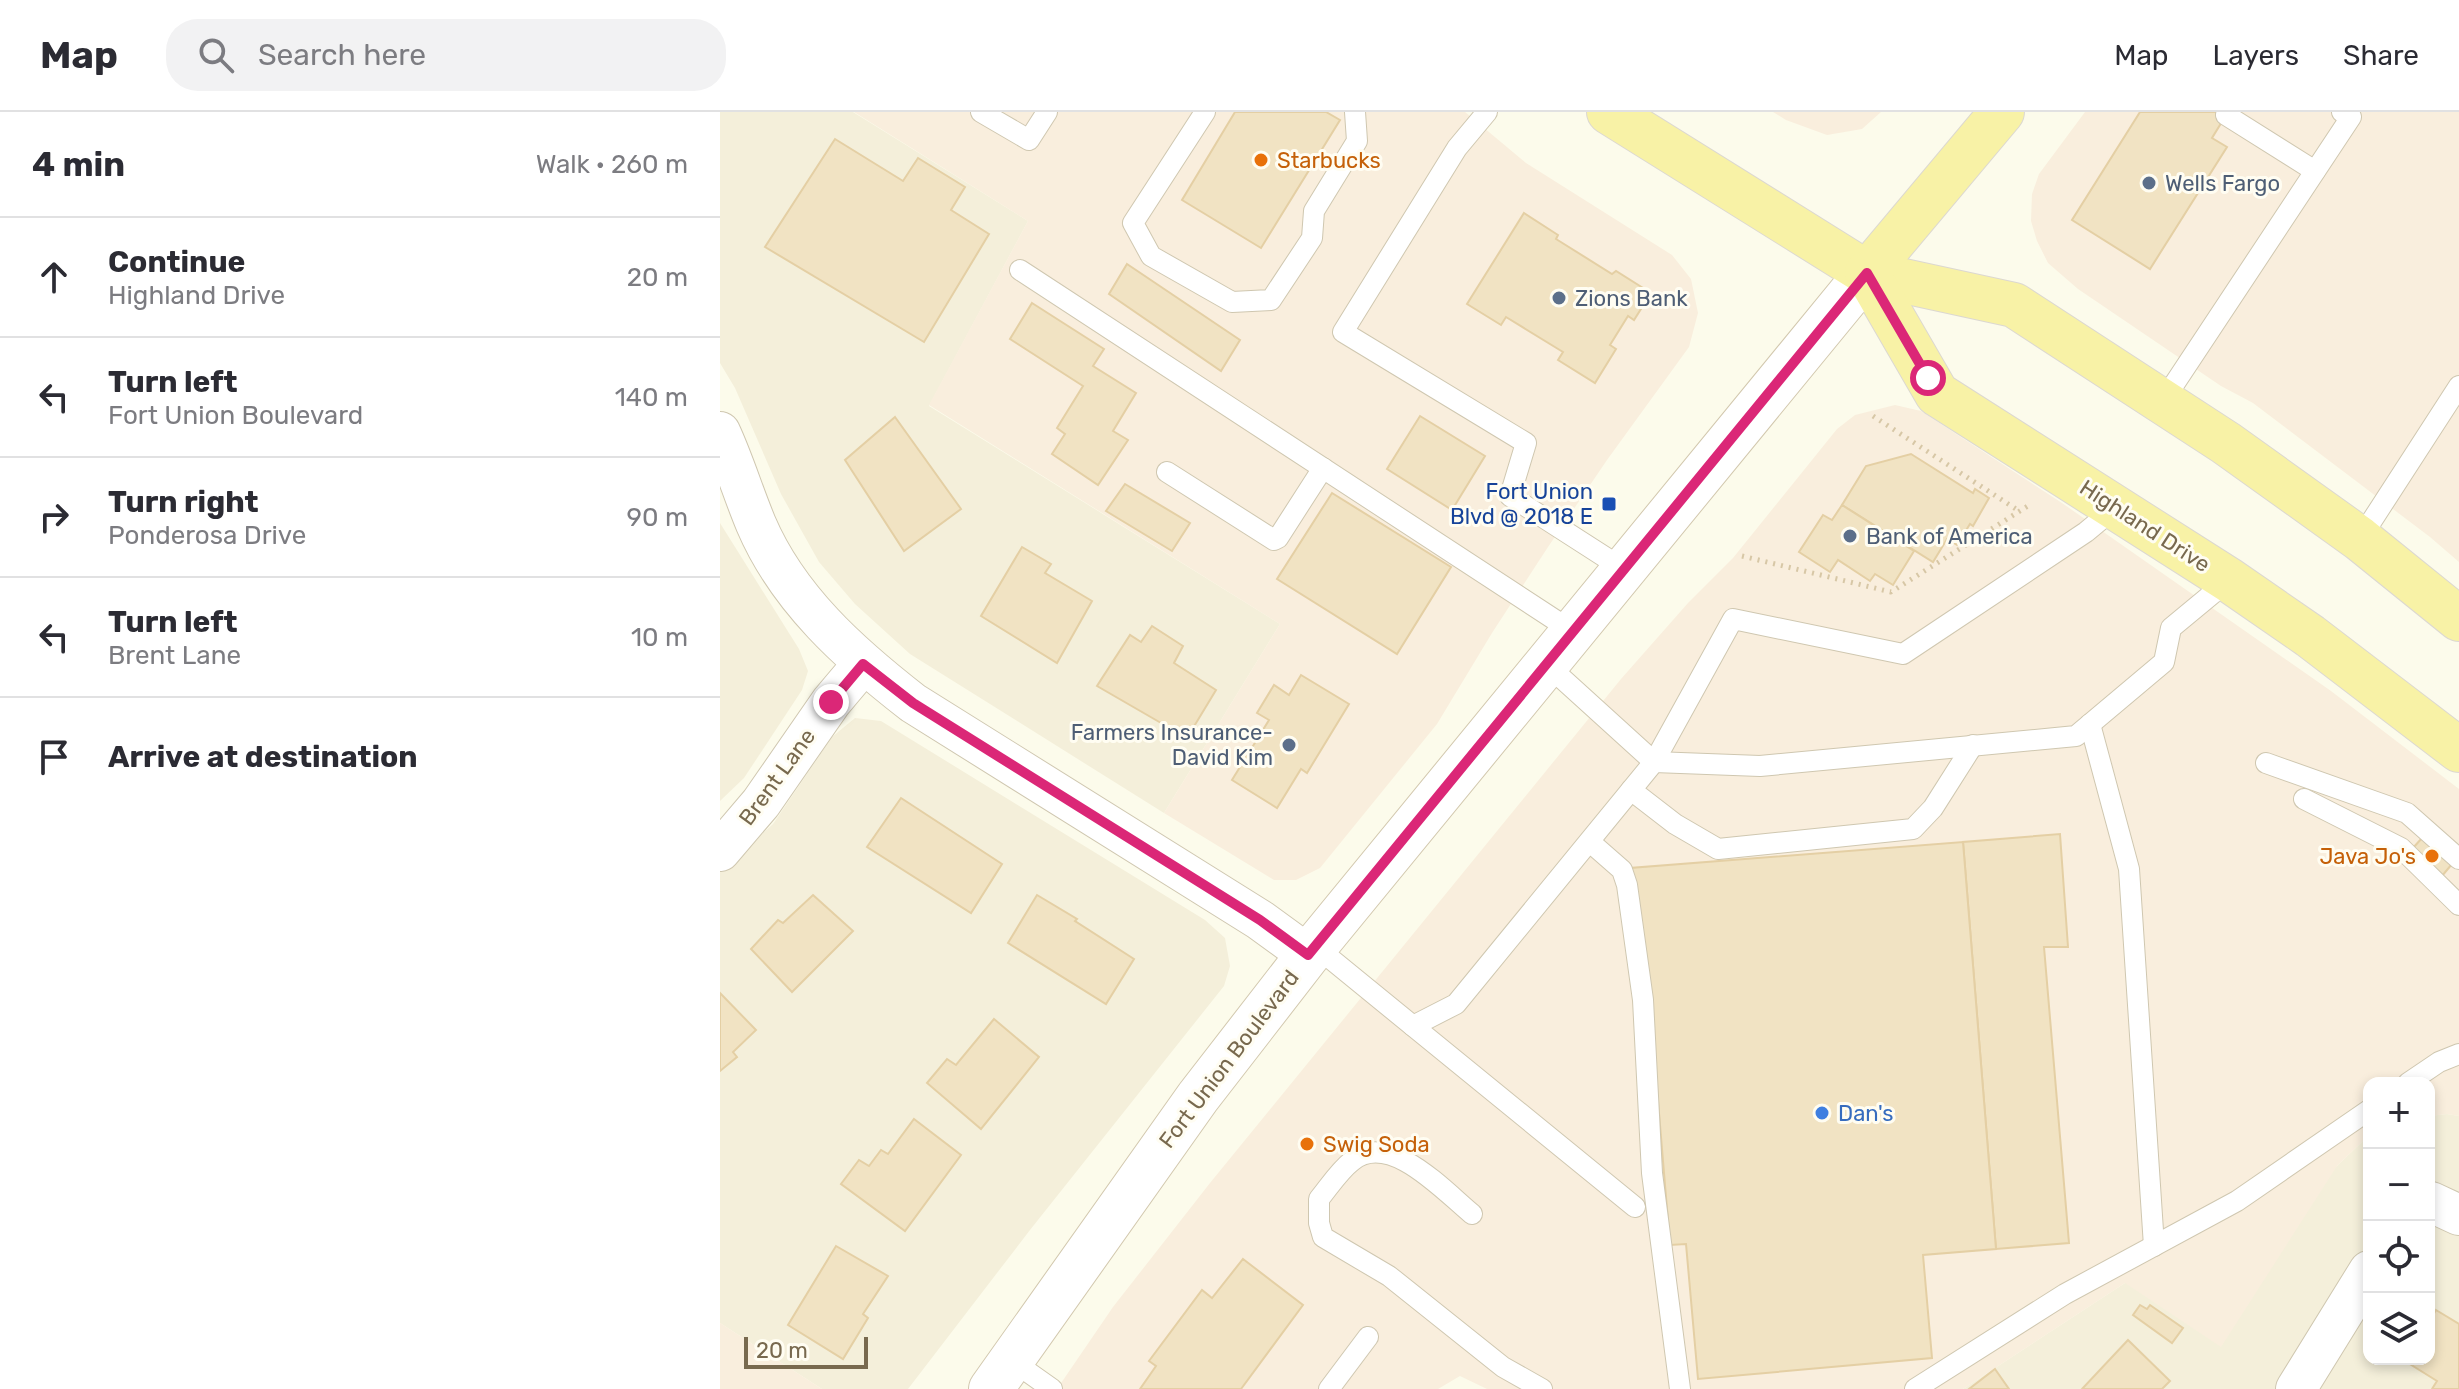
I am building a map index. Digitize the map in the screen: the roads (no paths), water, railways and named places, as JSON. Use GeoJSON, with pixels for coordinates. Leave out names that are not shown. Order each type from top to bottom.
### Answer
{"type":"FeatureCollection","features":[{"type":"Feature","properties":{"kind":"main road","name":"Fort Union Boulevard"},"geometry":{"type":"LineString","coordinates":[[1001,1374],[1198,1097],[1311,950],[1622,568],[2002,112]]}},
{"type":"Feature","properties":{"kind":"main road","name":"Highland Drive"},"geometry":{"type":"LineString","coordinates":[[1617,114],[1867,273],[2014,305],[2163,401],[2360,539],[2458,615]]}},
{"type":"Feature","properties":{"kind":"main road","name":"Highland Drive"},"geometry":{"type":"LineString","coordinates":[[1867,273],[1937,394],[2229,580],[2310,636],[2459,750]]}},
{"type":"Feature","properties":{"kind":"street"},"geometry":{"type":"LineString","coordinates":[[720,432],[757,526],[785,575],[821,622],[863,664],[913,703],[1311,950]]}},
{"type":"Feature","properties":{"kind":"street","name":"Brent Lane"},"geometry":{"type":"LineString","coordinates":[[720,851],[761,803],[831,702],[863,664]]}},
{"type":"Feature","properties":{"kind":"street"},"geometry":{"type":"LineString","coordinates":[[2296,1389],[2363,1281]]}},
{"type":"Feature","properties":{"kind":"lane"},"geometry":{"type":"LineString","coordinates":[[981,112],[1029,140],[1047,112]]}},
{"type":"Feature","properties":{"kind":"lane"},"geometry":{"type":"LineString","coordinates":[[1205,112],[1133,223],[1151,256],[1232,302],[1271,300],[1312,238],[1314,211],[1357,141],[1355,112]]}},
{"type":"Feature","properties":{"kind":"lane"},"geometry":{"type":"LineString","coordinates":[[1487,112],[1457,148],[1343,332],[1526,443],[1510,496],[1622,568]]}},
{"type":"Feature","properties":{"kind":"lane"},"geometry":{"type":"LineString","coordinates":[[2163,401],[2315,171],[2349,114]]}},
{"type":"Feature","properties":{"kind":"lane"},"geometry":{"type":"LineString","coordinates":[[2226,115],[2315,171]]}},
{"type":"Feature","properties":{"kind":"lane"},"geometry":{"type":"LineString","coordinates":[[1020,270],[1323,468],[1558,647],[1654,762],[1760,766],[2076,736],[2164,662],[2171,628],[2229,580]]}},
{"type":"Feature","properties":{"kind":"lane"},"geometry":{"type":"LineString","coordinates":[[2360,539],[2459,386]]}},
{"type":"Feature","properties":{"kind":"lane"},"geometry":{"type":"LineString","coordinates":[[1167,472],[1274,540],[1323,468]]}},
{"type":"Feature","properties":{"kind":"lane"},"geometry":{"type":"LineString","coordinates":[[1413,1026],[1456,1004],[1654,762],[1733,619],[1903,654],[2086,532],[2116,507]]}},
{"type":"Feature","properties":{"kind":"lane"},"geometry":{"type":"LineString","coordinates":[[2090,724],[2129,869],[2154,1246]]}},
{"type":"Feature","properties":{"kind":"lane"},"geometry":{"type":"LineString","coordinates":[[1631,790],[1675,824],[1718,849],[1913,829],[1933,808],[1973,745]]}},
{"type":"Feature","properties":{"kind":"lane"},"geometry":{"type":"LineString","coordinates":[[2266,763],[2407,813],[2459,859]]}},
{"type":"Feature","properties":{"kind":"lane"},"geometry":{"type":"LineString","coordinates":[[2304,799],[2401,848],[2459,905]]}},
{"type":"Feature","properties":{"kind":"lane"},"geometry":{"type":"LineString","coordinates":[[1590,842],[1622,870],[1627,885],[1643,1000],[1652,1173],[1680,1389]]}},
{"type":"Feature","properties":{"kind":"lane"},"geometry":{"type":"LineString","coordinates":[[1311,950],[1413,1026],[1635,1207]]}},
{"type":"Feature","properties":{"kind":"lane"},"geometry":{"type":"LineString","coordinates":[[2417,1077],[2439,1062],[2459,1054]]}},
{"type":"Feature","properties":{"kind":"lane"},"geometry":{"type":"LineString","coordinates":[[1915,1389],[2065,1294],[2237,1201],[2363,1114]]}},
{"type":"Feature","properties":{"kind":"lane"},"geometry":{"type":"LineString","coordinates":[[1472,1214],[1401,1156],[1373,1151],[1353,1160],[1319,1199],[1319,1223],[1323,1237],[1389,1276],[1503,1367],[1542,1389]]}},
{"type":"Feature","properties":{"kind":"lane"},"geometry":{"type":"LineString","coordinates":[[1329,1389],[1368,1337]]}},
{"type":"Feature","properties":{"kind":"lane"},"geometry":{"type":"LineString","coordinates":[[1001,1374],[1052,1389]]}},
{"type":"Feature","properties":{"kind":"place","name":"Starbucks"},"geometry":{"type":"Point","coordinates":[1261,160]}},
{"type":"Feature","properties":{"kind":"place","name":"Wells Fargo"},"geometry":{"type":"Point","coordinates":[2149,183]}},
{"type":"Feature","properties":{"kind":"place","name":"Zions Bank"},"geometry":{"type":"Point","coordinates":[1559,298]}},
{"type":"Feature","properties":{"kind":"place","name":"Fort Union Blvd @ 2018 E"},"geometry":{"type":"Point","coordinates":[1609,504]}},
{"type":"Feature","properties":{"kind":"place","name":"Bank of America"},"geometry":{"type":"Point","coordinates":[1850,536]}},
{"type":"Feature","properties":{"kind":"place","name":"Farmers Insurance- David Kim"},"geometry":{"type":"Point","coordinates":[1289,745]}},
{"type":"Feature","properties":{"kind":"place","name":"Java Jo's"},"geometry":{"type":"Point","coordinates":[2432,856]}},
{"type":"Feature","properties":{"kind":"place","name":"Dan's"},"geometry":{"type":"Point","coordinates":[1822,1113]}},
{"type":"Feature","properties":{"kind":"place","name":"Swig Soda"},"geometry":{"type":"Point","coordinates":[1307,1144]}}]}
